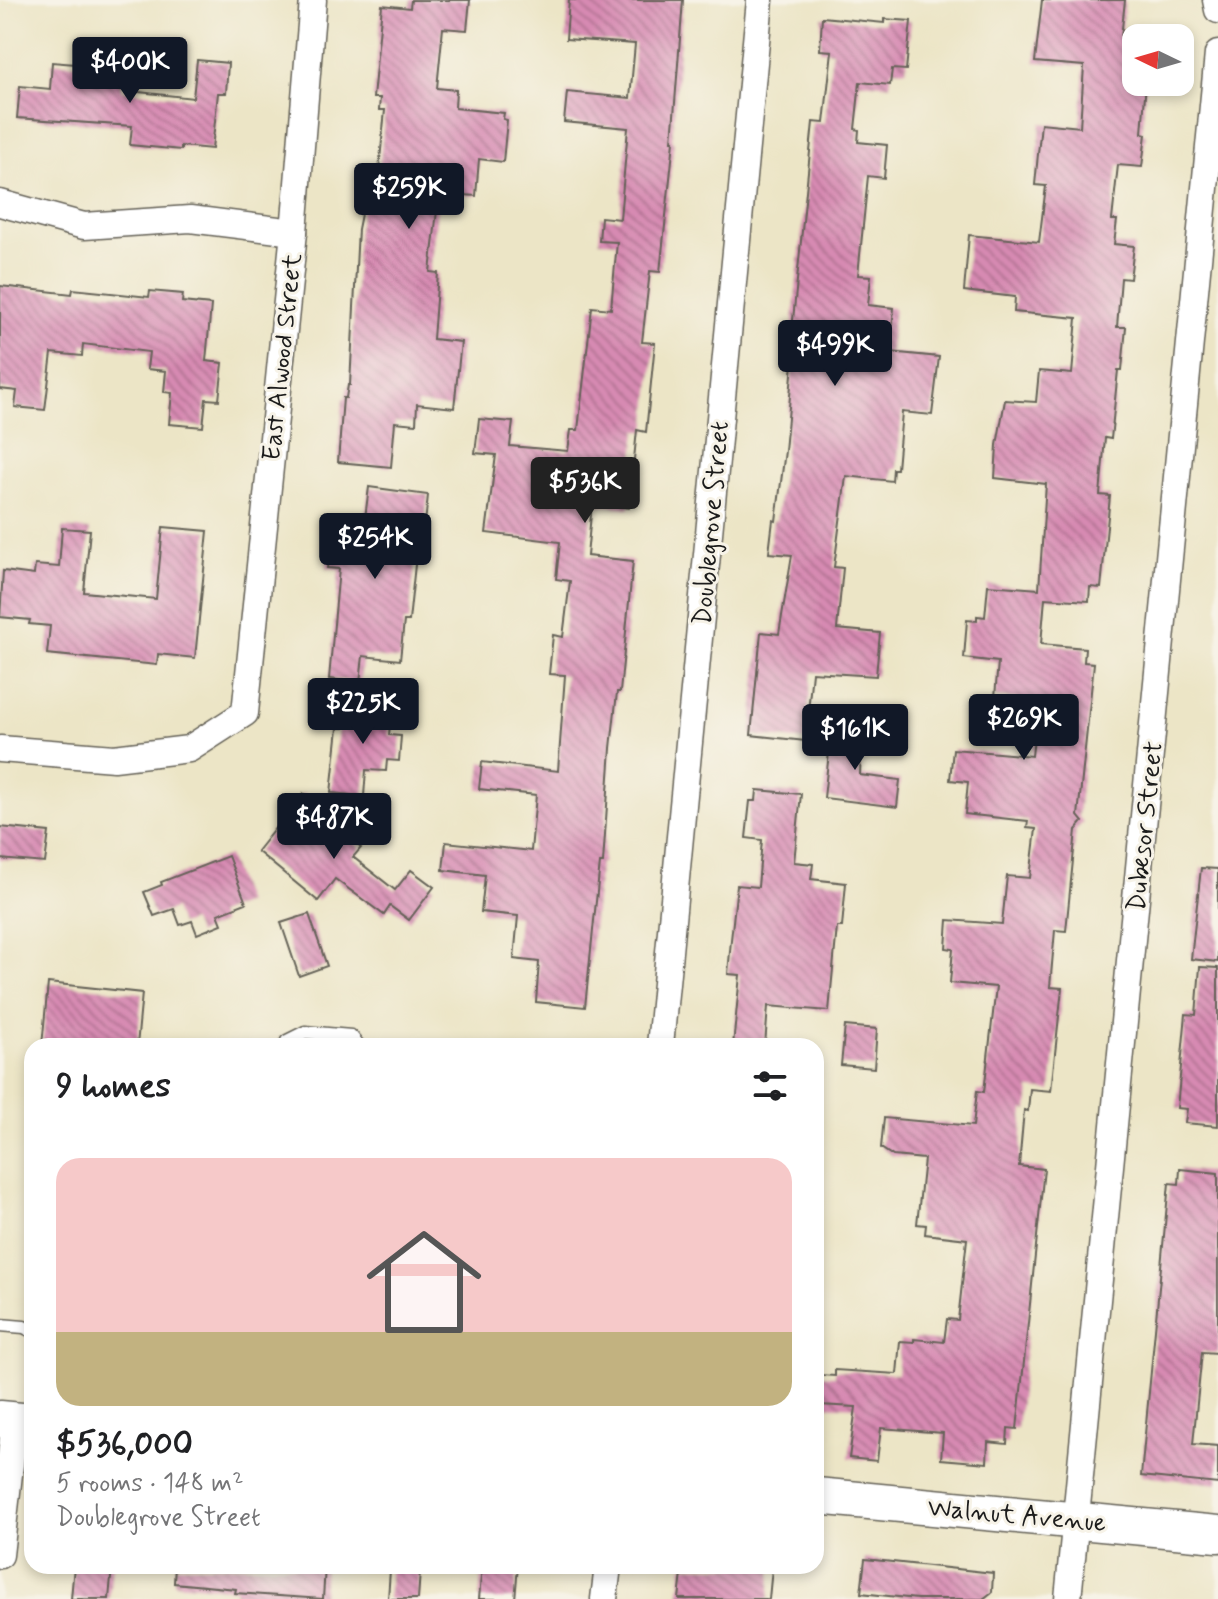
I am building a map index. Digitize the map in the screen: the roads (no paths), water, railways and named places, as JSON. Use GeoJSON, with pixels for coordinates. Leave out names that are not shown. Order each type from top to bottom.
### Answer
{"type":"FeatureCollection","features":[{"type":"Feature","properties":{"kind":"street","name":"East Alwood Street"},"geometry":{"type":"LineString","coordinates":[[0,749],[114,758],[189,749],[245,713],[294,232],[313,0]]}},
{"type":"Feature","properties":{"kind":"street","name":"Doublegrove Street"},"geometry":{"type":"LineString","coordinates":[[661,1038],[760,0]]}},
{"type":"Feature","properties":{"kind":"street"},"geometry":{"type":"LineString","coordinates":[[1216,0],[1218,10]]}},
{"type":"Feature","properties":{"kind":"street","name":"Dubesor Street"},"geometry":{"type":"LineString","coordinates":[[1068,1599],[1218,54]]}},
{"type":"Feature","properties":{"kind":"street"},"geometry":{"type":"LineString","coordinates":[[0,203],[84,226],[190,219],[294,232]]}},
{"type":"Feature","properties":{"kind":"street"},"geometry":{"type":"LineString","coordinates":[[0,1555],[16,1420]]}},
{"type":"Feature","properties":{"kind":"street","name":"Walnut Avenue"},"geometry":{"type":"LineString","coordinates":[[824,1497],[1218,1534]]}},
{"type":"Feature","properties":{"kind":"street"},"geometry":{"type":"LineString","coordinates":[[604,1599],[607,1574]]}},
{"type":"Feature","properties":{"kind":"lane"},"geometry":{"type":"LineString","coordinates":[[291,1038],[305,1032],[353,1038]]}},
{"type":"Feature","properties":{"kind":"lane"},"geometry":{"type":"LineString","coordinates":[[0,1325],[24,1327]]}}]}
